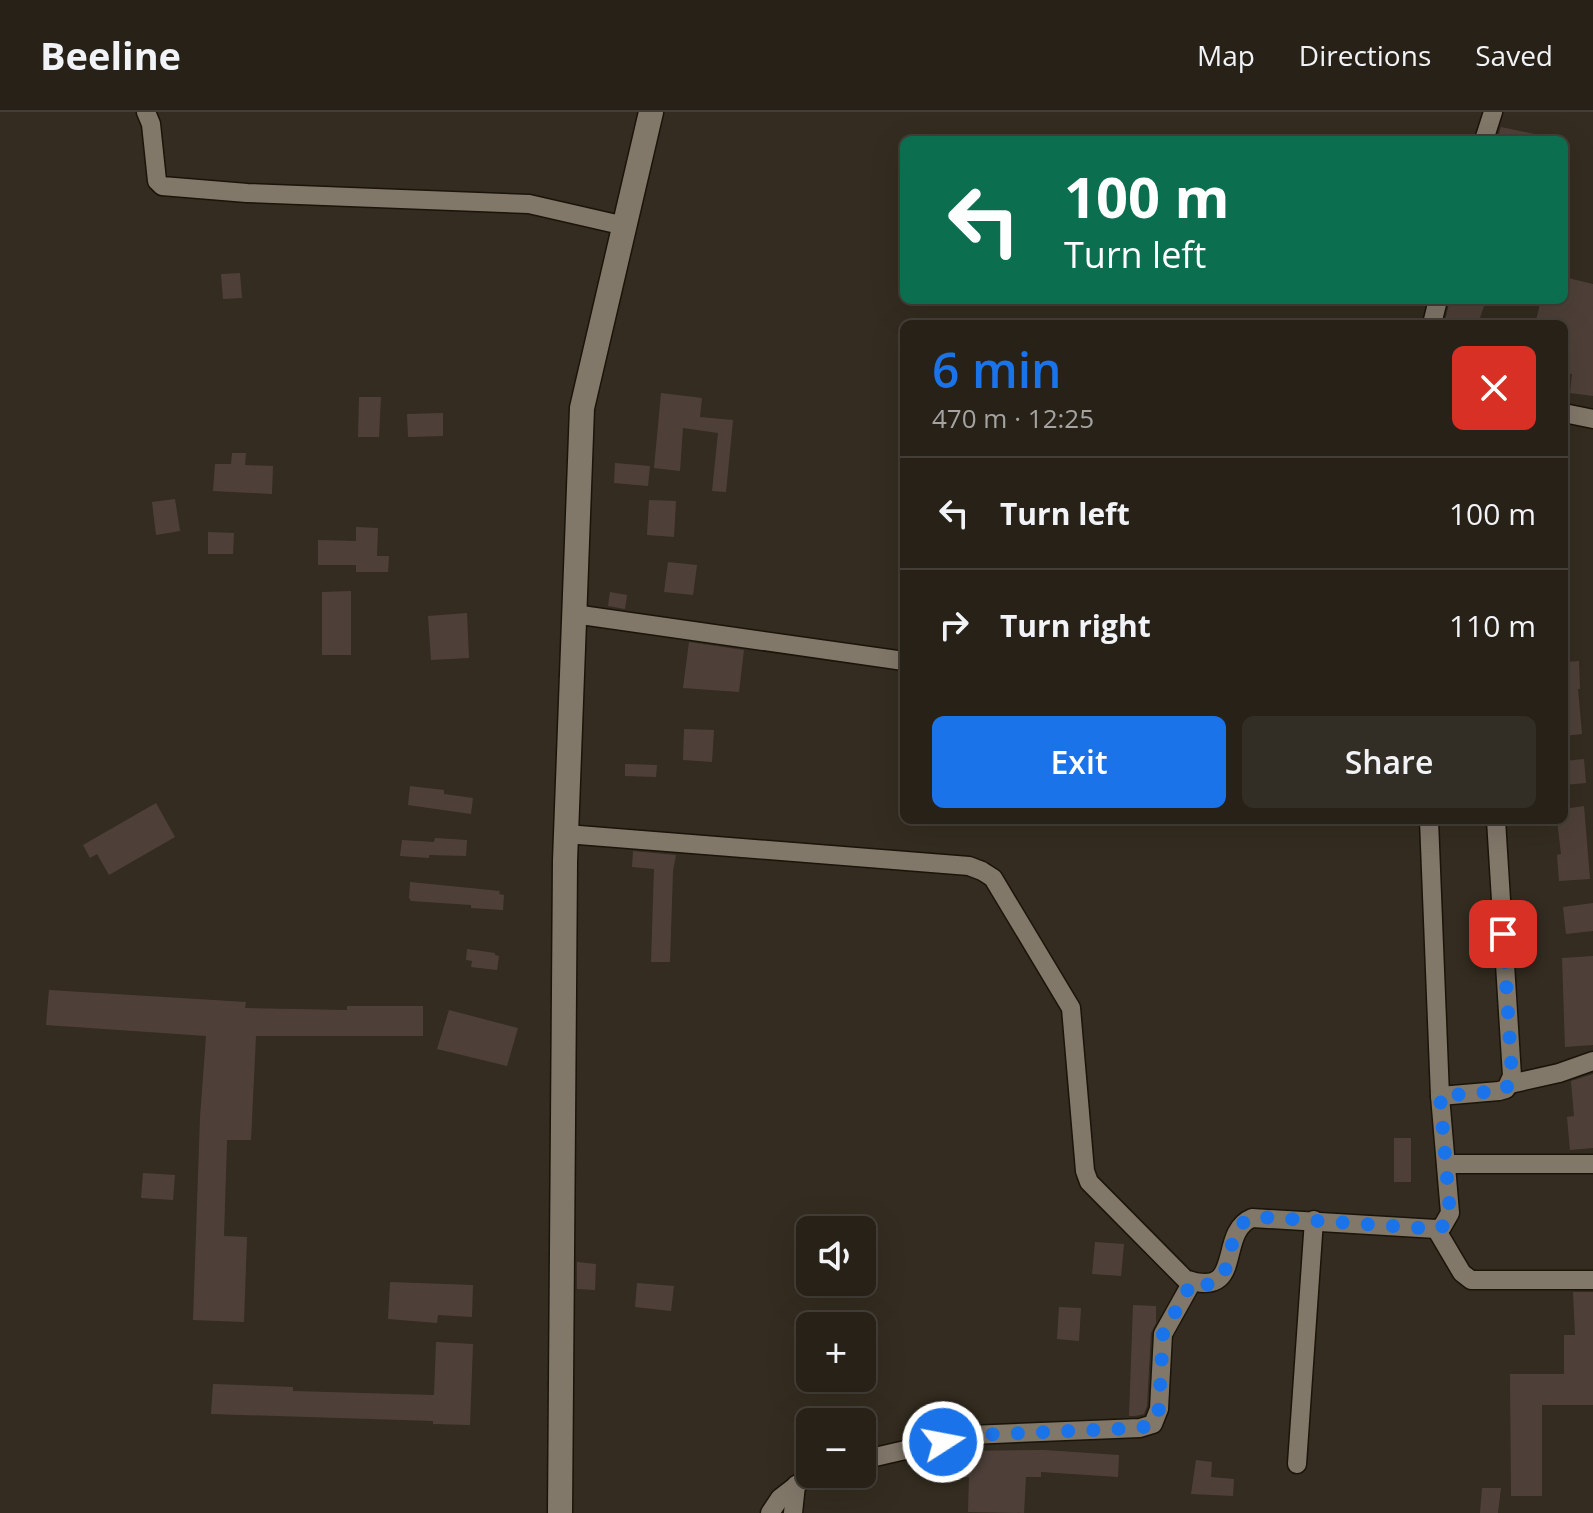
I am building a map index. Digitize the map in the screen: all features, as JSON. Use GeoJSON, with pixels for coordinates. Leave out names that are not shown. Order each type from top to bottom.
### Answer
{"type":"FeatureCollection","features":[{"type":"Feature","properties":{"kind":"main road"},"geometry":{"type":"LineString","coordinates":[[560,1513],[566,834],[582,408],[651,112]]}},
{"type":"Feature","properties":{"kind":"street"},"geometry":{"type":"LineString","coordinates":[[146,112],[151,124],[157,181],[162,186],[247,193],[529,204],[625,226]]}},
{"type":"Feature","properties":{"kind":"street"},"geometry":{"type":"LineString","coordinates":[[1485,136],[1493,112]]}},
{"type":"Feature","properties":{"kind":"street"},"geometry":{"type":"LineString","coordinates":[[1568,414],[1593,419]]}},
{"type":"Feature","properties":{"kind":"street"},"geometry":{"type":"LineString","coordinates":[[574,614],[900,660]]}},
{"type":"Feature","properties":{"kind":"street"},"geometry":{"type":"LineString","coordinates":[[566,834],[969,866],[993,878],[1071,1008],[1085,1171],[1089,1182],[1185,1279],[1202,1285],[1214,1283],[1221,1277],[1243,1222],[1261,1217],[1436,1229],[1442,1227],[1450,1213],[1440,1096],[1429,824]]}},
{"type":"Feature","properties":{"kind":"street"},"geometry":{"type":"LineString","coordinates":[[1496,824],[1512,1076],[1510,1084]]}},
{"type":"Feature","properties":{"kind":"street"},"geometry":{"type":"LineString","coordinates":[[1440,1096],[1499,1091],[1510,1084],[1559,1073],[1593,1061]]}},
{"type":"Feature","properties":{"kind":"street"},"geometry":{"type":"LineString","coordinates":[[1446,1164],[1593,1164]]}},
{"type":"Feature","properties":{"kind":"street"},"geometry":{"type":"LineString","coordinates":[[1297,1464],[1314,1220]]}},
{"type":"Feature","properties":{"kind":"street"},"geometry":{"type":"LineString","coordinates":[[1436,1229],[1462,1273],[1471,1280],[1593,1280]]}},
{"type":"Feature","properties":{"kind":"street"},"geometry":{"type":"LineString","coordinates":[[876,1457],[970,1435],[1140,1428],[1153,1424],[1159,1409],[1163,1334],[1192,1282]]}},
{"type":"Feature","properties":{"kind":"street"},"geometry":{"type":"LineString","coordinates":[[770,1513],[780,1498],[796,1486]]}},
{"type":"Feature","properties":{"kind":"street"},"geometry":{"type":"LineString","coordinates":[[793,1513],[801,1488]]}},
{"type":"Feature","properties":{"kind":"building"},"geometry":{"type":"Polygon","coordinates":[[[1501,127],[1539,135],[1539,136],[1498,136],[1501,127]]]}},
{"type":"Feature","properties":{"kind":"building"},"geometry":{"type":"Polygon","coordinates":[[[240,273],[242,298],[223,299],[221,274],[240,273]]]}},
{"type":"Feature","properties":{"kind":"building"},"geometry":{"type":"Polygon","coordinates":[[[1568,278],[1593,284],[1593,396],[1570,393],[1572,374],[1568,374],[1568,320],[1536,320],[1540,304],[1568,304],[1568,278]]]}},
{"type":"Feature","properties":{"kind":"building"},"geometry":{"type":"Polygon","coordinates":[[[1449,304],[1485,304],[1479,320],[1445,320],[1449,304]]]}},
{"type":"Feature","properties":{"kind":"building"},"geometry":{"type":"Polygon","coordinates":[[[661,393],[702,398],[700,417],[733,420],[726,492],[712,491],[718,433],[683,428],[680,471],[654,468],[661,393]]]}},
{"type":"Feature","properties":{"kind":"building"},"geometry":{"type":"Polygon","coordinates":[[[359,397],[381,397],[379,437],[358,437],[359,397]]]}},
{"type":"Feature","properties":{"kind":"building"},"geometry":{"type":"Polygon","coordinates":[[[443,413],[443,436],[408,437],[407,414],[443,413]]]}},
{"type":"Feature","properties":{"kind":"building"},"geometry":{"type":"Polygon","coordinates":[[[232,453],[246,453],[245,465],[273,466],[272,494],[213,491],[215,464],[231,464],[232,453]]]}},
{"type":"Feature","properties":{"kind":"building"},"geometry":{"type":"Polygon","coordinates":[[[615,463],[650,466],[648,486],[614,483],[615,463]]]}},
{"type":"Feature","properties":{"kind":"building"},"geometry":{"type":"Polygon","coordinates":[[[175,499],[180,531],[156,535],[152,502],[175,499]]]}},
{"type":"Feature","properties":{"kind":"building"},"geometry":{"type":"Polygon","coordinates":[[[649,500],[676,501],[674,537],[647,535],[649,500]]]}},
{"type":"Feature","properties":{"kind":"building"},"geometry":{"type":"Polygon","coordinates":[[[356,527],[378,528],[377,556],[389,556],[388,572],[356,572],[356,565],[318,565],[318,540],[356,541],[356,527]]]}},
{"type":"Feature","properties":{"kind":"building"},"geometry":{"type":"Polygon","coordinates":[[[208,532],[234,533],[233,554],[208,554],[208,532]]]}},
{"type":"Feature","properties":{"kind":"building"},"geometry":{"type":"Polygon","coordinates":[[[668,562],[697,565],[693,595],[664,592],[668,562]]]}},
{"type":"Feature","properties":{"kind":"building"},"geometry":{"type":"Polygon","coordinates":[[[351,591],[351,655],[322,655],[322,592],[351,591]]]}},
{"type":"Feature","properties":{"kind":"building"},"geometry":{"type":"Polygon","coordinates":[[[610,592],[627,595],[625,609],[608,606],[610,592]]]}},
{"type":"Feature","properties":{"kind":"building"},"geometry":{"type":"Polygon","coordinates":[[[467,613],[469,658],[431,660],[428,616],[467,613]]]}},
{"type":"Feature","properties":{"kind":"building"},"geometry":{"type":"Polygon","coordinates":[[[689,642],[744,650],[739,692],[683,688],[689,642]]]}},
{"type":"Feature","properties":{"kind":"building"},"geometry":{"type":"Polygon","coordinates":[[[1579,661],[1582,734],[1568,736],[1568,662],[1579,661]]]}},
{"type":"Feature","properties":{"kind":"building"},"geometry":{"type":"Polygon","coordinates":[[[684,729],[714,730],[712,762],[683,760],[684,729]]]}},
{"type":"Feature","properties":{"kind":"building"},"geometry":{"type":"Polygon","coordinates":[[[1584,759],[1586,783],[1568,785],[1568,761],[1584,759]]]}},
{"type":"Feature","properties":{"kind":"building"},"geometry":{"type":"Polygon","coordinates":[[[625,764],[657,765],[656,777],[625,776],[625,764]]]}},
{"type":"Feature","properties":{"kind":"building"},"geometry":{"type":"Polygon","coordinates":[[[410,786],[444,790],[444,794],[473,798],[471,814],[408,805],[410,786]]]}},
{"type":"Feature","properties":{"kind":"building"},"geometry":{"type":"Polygon","coordinates":[[[156,803],[175,837],[109,875],[97,854],[90,858],[83,845],[156,803]]]}},
{"type":"Feature","properties":{"kind":"building"},"geometry":{"type":"Polygon","coordinates":[[[1584,806],[1590,879],[1559,881],[1557,855],[1561,854],[1557,824],[1568,824],[1568,808],[1584,806]]]}},
{"type":"Feature","properties":{"kind":"building"},"geometry":{"type":"Polygon","coordinates":[[[435,838],[467,840],[466,856],[400,856],[402,840],[434,842],[435,838]]]}},
{"type":"Feature","properties":{"kind":"building"},"geometry":{"type":"Polygon","coordinates":[[[633,851],[676,855],[670,962],[651,962],[654,869],[632,867],[633,851]]]}},
{"type":"Feature","properties":{"kind":"building"},"geometry":{"type":"Polygon","coordinates":[[[410,882],[500,891],[499,894],[504,895],[503,910],[411,901],[410,882]]]}},
{"type":"Feature","properties":{"kind":"building"},"geometry":{"type":"Polygon","coordinates":[[[1593,903],[1593,931],[1566,934],[1563,907],[1593,903]]]}},
{"type":"Feature","properties":{"kind":"building"},"geometry":{"type":"Polygon","coordinates":[[[467,949],[495,953],[499,956],[497,970],[471,967],[472,961],[466,960],[467,949]]]}},
{"type":"Feature","properties":{"kind":"building"},"geometry":{"type":"Polygon","coordinates":[[[1593,956],[1593,1045],[1565,1047],[1562,958],[1593,956]]]}},
{"type":"Feature","properties":{"kind":"building"},"geometry":{"type":"Polygon","coordinates":[[[49,990],[246,1002],[245,1008],[347,1010],[347,1006],[423,1006],[423,1036],[256,1036],[251,1140],[227,1140],[224,1236],[247,1237],[244,1322],[193,1320],[206,1036],[46,1025],[49,990]]]}},
{"type":"Feature","properties":{"kind":"building"},"geometry":{"type":"Polygon","coordinates":[[[449,1010],[518,1028],[507,1066],[437,1049],[449,1010]]]}},
{"type":"Feature","properties":{"kind":"building"},"geometry":{"type":"Polygon","coordinates":[[[1593,1074],[1593,1148],[1570,1150],[1567,1117],[1574,1116],[1571,1081],[1593,1074]]]}},
{"type":"Feature","properties":{"kind":"building"},"geometry":{"type":"Polygon","coordinates":[[[1394,1138],[1411,1138],[1411,1182],[1394,1182],[1394,1138]]]}},
{"type":"Feature","properties":{"kind":"building"},"geometry":{"type":"Polygon","coordinates":[[[143,1173],[175,1175],[173,1200],[141,1198],[143,1173]]]}},
{"type":"Feature","properties":{"kind":"building"},"geometry":{"type":"Polygon","coordinates":[[[1095,1242],[1124,1244],[1121,1276],[1092,1274],[1095,1242]]]}},
{"type":"Feature","properties":{"kind":"building"},"geometry":{"type":"Polygon","coordinates":[[[577,1262],[596,1264],[595,1290],[577,1289],[577,1262]]]}},
{"type":"Feature","properties":{"kind":"building"},"geometry":{"type":"Polygon","coordinates":[[[390,1282],[473,1285],[472,1317],[438,1315],[437,1323],[388,1319],[390,1282]]]}},
{"type":"Feature","properties":{"kind":"building"},"geometry":{"type":"Polygon","coordinates":[[[637,1283],[674,1286],[671,1311],[635,1307],[637,1283]]]}},
{"type":"Feature","properties":{"kind":"building"},"geometry":{"type":"Polygon","coordinates":[[[1573,1292],[1593,1292],[1593,1405],[1542,1405],[1542,1496],[1511,1496],[1510,1374],[1564,1374],[1564,1335],[1575,1335],[1573,1292]]]}},
{"type":"Feature","properties":{"kind":"building"},"geometry":{"type":"Polygon","coordinates":[[[1133,1305],[1156,1306],[1156,1323],[1151,1333],[1147,1406],[1144,1414],[1129,1416],[1133,1305]]]}},
{"type":"Feature","properties":{"kind":"building"},"geometry":{"type":"Polygon","coordinates":[[[1059,1307],[1081,1308],[1079,1341],[1057,1339],[1059,1307]]]}},
{"type":"Feature","properties":{"kind":"building"},"geometry":{"type":"Polygon","coordinates":[[[436,1342],[473,1344],[470,1425],[433,1424],[433,1421],[211,1414],[213,1384],[293,1387],[293,1391],[434,1395],[436,1342]]]}},
{"type":"Feature","properties":{"kind":"building"},"geometry":{"type":"Polygon","coordinates":[[[1044,1450],[1119,1455],[1118,1477],[1041,1472],[1041,1477],[1026,1477],[1024,1513],[968,1512],[969,1477],[964,1477],[964,1451],[1044,1450]]]}},
{"type":"Feature","properties":{"kind":"building"},"geometry":{"type":"Polygon","coordinates":[[[1196,1460],[1212,1462],[1211,1477],[1234,1479],[1233,1496],[1191,1494],[1196,1460]]]}},
{"type":"Feature","properties":{"kind":"building"},"geometry":{"type":"Polygon","coordinates":[[[1482,1488],[1501,1488],[1498,1513],[1480,1513],[1482,1488]]]}},
{"type":"Feature","properties":{"kind":"route"},"geometry":{"type":"LineString","coordinates":[[943,1442],[970,1435],[1140,1428],[1153,1424],[1159,1409],[1163,1334],[1192,1282],[1202,1285],[1214,1283],[1221,1277],[1238,1229],[1243,1222],[1252,1218],[1442,1227],[1450,1213],[1440,1096],[1499,1091],[1506,1089],[1512,1076],[1503,934]]}}]}
